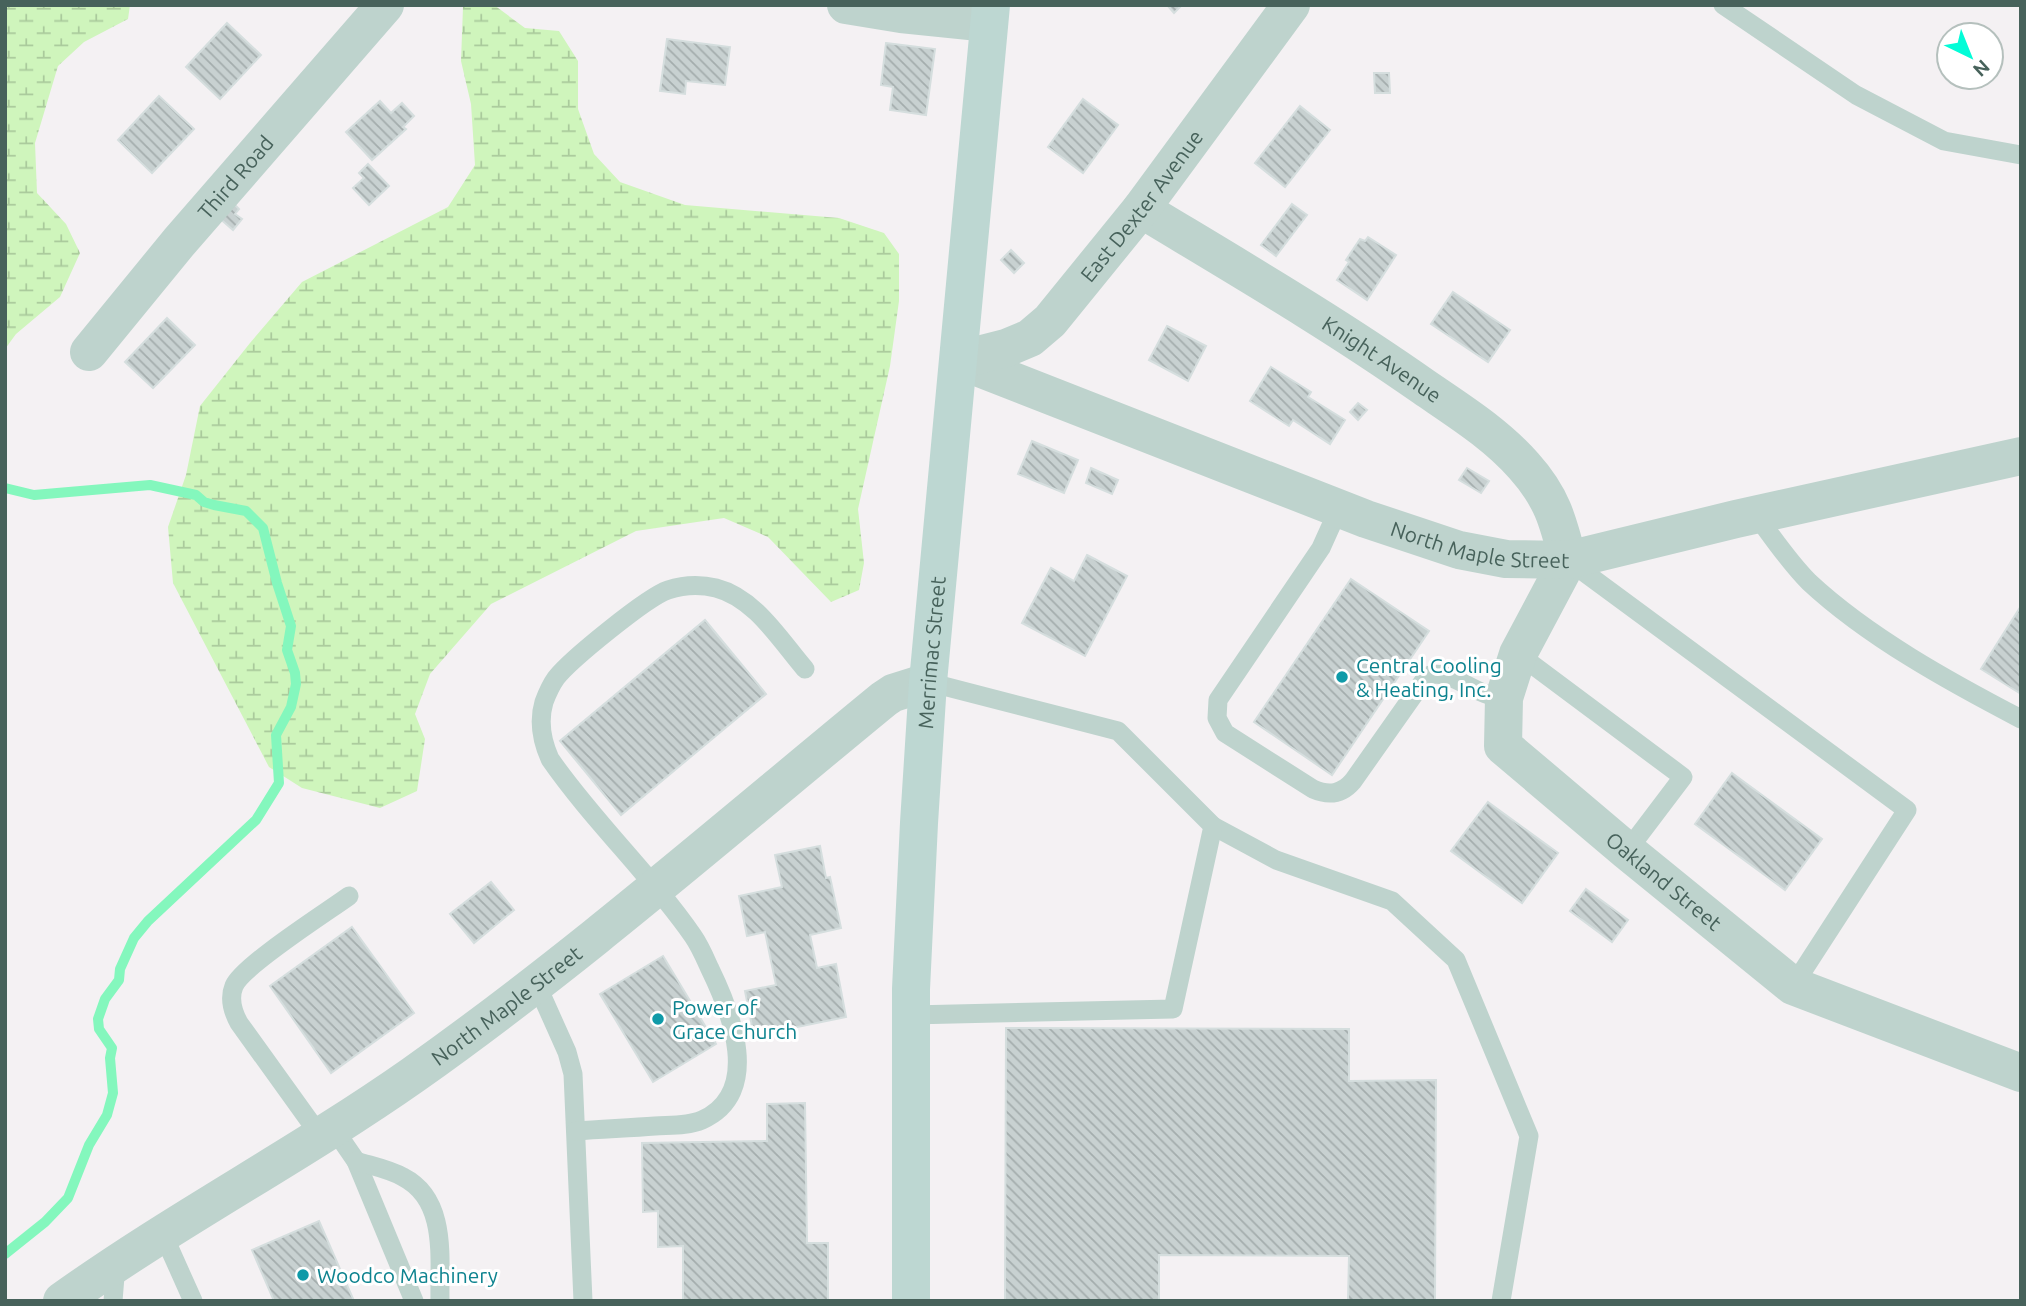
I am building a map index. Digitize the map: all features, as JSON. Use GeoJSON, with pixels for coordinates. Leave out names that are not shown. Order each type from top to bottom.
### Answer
{"type":"FeatureCollection","features":[{"type":"Feature","properties":{"kind":"main road","name":"Merrimac Street"},"geometry":{"type":"LineString","coordinates":[[911,1301],[911,1015],[919,823],[928,682],[990,14]]}},
{"type":"Feature","properties":{"kind":"street","name":"Third Road"},"geometry":{"type":"LineString","coordinates":[[89,352],[179,242],[385,5]]}},
{"type":"Feature","properties":{"kind":"street"},"geometry":{"type":"LineString","coordinates":[[846,5],[901,14],[990,14]]}},
{"type":"Feature","properties":{"kind":"street","name":"East Dexter Avenue"},"geometry":{"type":"LineString","coordinates":[[959,360],[1006,348],[1041,331],[1141,209],[1291,5]]}},
{"type":"Feature","properties":{"kind":"street","name":"Knight Avenue"},"geometry":{"type":"LineString","coordinates":[[1141,209],[1376,354],[1504,444],[1526,467],[1557,514],[1568,561]]}},
{"type":"Feature","properties":{"kind":"street","name":"North Maple Street"},"geometry":{"type":"LineString","coordinates":[[959,360],[1339,508],[1475,554],[1506,559],[1568,561],[1756,515],[2021,456]]}},
{"type":"Feature","properties":{"kind":"street","name":"Oakland Street"},"geometry":{"type":"LineString","coordinates":[[1568,561],[1518,654],[1504,698],[1503,746],[1793,986],[2021,1073]]}},
{"type":"Feature","properties":{"kind":"street","name":"North Maple Street"},"geometry":{"type":"LineString","coordinates":[[62,1301],[116,1263],[327,1133],[449,1049],[537,985],[884,699],[928,682]]}},
{"type":"Feature","properties":{"kind":"lane"},"geometry":{"type":"LineString","coordinates":[[1723,5],[1856,95],[1944,141],[2021,155]]}},
{"type":"Feature","properties":{"kind":"lane"},"geometry":{"type":"LineString","coordinates":[[1339,508],[1321,548],[1218,700],[1217,718],[1225,733],[1313,789],[1335,793],[1346,789],[1353,781],[1427,676],[1446,674],[1484,695],[1504,698]]}},
{"type":"Feature","properties":{"kind":"lane"},"geometry":{"type":"LineString","coordinates":[[1756,515],[1802,574],[1848,613],[1906,654],[2021,719]]}},
{"type":"Feature","properties":{"kind":"lane"},"geometry":{"type":"LineString","coordinates":[[1568,561],[1907,810],[1793,986]]}},
{"type":"Feature","properties":{"kind":"lane"},"geometry":{"type":"LineString","coordinates":[[576,1131],[692,1123],[702,1120],[727,1100],[736,1080],[737,1059],[735,1035],[719,988],[695,938],[550,759],[544,746],[541,717],[544,703],[557,677],[654,596],[686,586],[718,589],[747,604],[805,669]]}},
{"type":"Feature","properties":{"kind":"lane"},"geometry":{"type":"LineString","coordinates":[[1518,654],[1683,777],[1627,851]]}},
{"type":"Feature","properties":{"kind":"lane"},"geometry":{"type":"LineString","coordinates":[[928,682],[1118,731],[1213,825],[1276,860],[1392,901],[1456,960],[1529,1136],[1502,1301]]}},
{"type":"Feature","properties":{"kind":"lane"},"geometry":{"type":"LineString","coordinates":[[911,1015],[1173,1009],[1213,825]]}},
{"type":"Feature","properties":{"kind":"lane"},"geometry":{"type":"LineString","coordinates":[[349,896],[242,973],[233,994],[233,1009],[239,1023],[327,1133],[356,1161],[414,1301]]}},
{"type":"Feature","properties":{"kind":"lane"},"geometry":{"type":"LineString","coordinates":[[537,985],[572,1066],[583,1301]]}},
{"type":"Feature","properties":{"kind":"lane"},"geometry":{"type":"LineString","coordinates":[[356,1161],[403,1176],[425,1196],[438,1229],[440,1301]]}},
{"type":"Feature","properties":{"kind":"lane"},"geometry":{"type":"LineString","coordinates":[[163,1234],[193,1301]]}},
{"type":"Feature","properties":{"kind":"lane"},"geometry":{"type":"LineString","coordinates":[[113,1301],[116,1263]]}},
{"type":"Feature","properties":{"kind":"green space"},"geometry":{"type":"Polygon","coordinates":[[[5,5],[130,5],[128,19],[84,42],[58,66],[35,143],[37,193],[66,224],[80,253],[60,297],[16,334],[5,349],[5,5]]]}},
{"type":"Feature","properties":{"kind":"green space"},"geometry":{"type":"Polygon","coordinates":[[[494,5],[525,28],[559,31],[578,61],[578,109],[594,154],[620,182],[685,205],[839,218],[884,233],[899,254],[899,301],[890,366],[858,509],[864,563],[859,590],[831,602],[768,537],[724,518],[636,531],[491,604],[430,674],[415,714],[425,739],[417,791],[380,808],[302,788],[269,767],[173,583],[168,527],[186,475],[200,406],[250,343],[302,282],[448,207],[475,165],[471,104],[461,61],[463,7],[494,5]]]}},
{"type":"Feature","properties":{"kind":"building"},"geometry":{"type":"Polygon","coordinates":[[[1167,5],[1182,5],[1174,13],[1167,5]]]}},
{"type":"Feature","properties":{"kind":"building"},"geometry":{"type":"Polygon","coordinates":[[[227,23],[261,55],[220,99],[186,67],[227,23]]]}},
{"type":"Feature","properties":{"kind":"building"},"geometry":{"type":"Polygon","coordinates":[[[667,39],[730,47],[725,85],[686,81],[685,94],[660,91],[667,39]]]}},
{"type":"Feature","properties":{"kind":"building"},"geometry":{"type":"Polygon","coordinates":[[[886,43],[935,49],[926,115],[890,110],[893,87],[881,85],[886,43]]]}},
{"type":"Feature","properties":{"kind":"building"},"geometry":{"type":"Polygon","coordinates":[[[1374,73],[1389,73],[1390,93],[1375,93],[1374,73]]]}},
{"type":"Feature","properties":{"kind":"building"},"geometry":{"type":"Polygon","coordinates":[[[159,96],[194,129],[152,173],[118,140],[159,96]]]}},
{"type":"Feature","properties":{"kind":"building"},"geometry":{"type":"Polygon","coordinates":[[[1083,99],[1118,125],[1083,173],[1048,147],[1083,99]]]}},
{"type":"Feature","properties":{"kind":"building"},"geometry":{"type":"Polygon","coordinates":[[[380,101],[391,113],[402,103],[414,116],[403,127],[406,129],[372,160],[346,132],[380,101]]]}},
{"type":"Feature","properties":{"kind":"building"},"geometry":{"type":"Polygon","coordinates":[[[1300,106],[1330,130],[1285,187],[1255,163],[1300,106]]]}},
{"type":"Feature","properties":{"kind":"building"},"geometry":{"type":"Polygon","coordinates":[[[368,164],[389,186],[369,205],[353,188],[364,178],[359,173],[368,164]]]}},
{"type":"Feature","properties":{"kind":"building"},"geometry":{"type":"Polygon","coordinates":[[[232,202],[239,209],[235,214],[242,219],[233,230],[218,217],[232,202]]]}},
{"type":"Feature","properties":{"kind":"building"},"geometry":{"type":"Polygon","coordinates":[[[1292,204],[1307,215],[1276,256],[1261,245],[1292,204]]]}},
{"type":"Feature","properties":{"kind":"building"},"geometry":{"type":"Polygon","coordinates":[[[1368,237],[1396,255],[1367,300],[1337,280],[1360,239],[1365,241],[1368,237]]]}},
{"type":"Feature","properties":{"kind":"building"},"geometry":{"type":"Polygon","coordinates":[[[1011,250],[1024,263],[1014,273],[1001,260],[1011,250]]]}},
{"type":"Feature","properties":{"kind":"building"},"geometry":{"type":"Polygon","coordinates":[[[1453,292],[1510,330],[1488,362],[1431,324],[1453,292]]]}},
{"type":"Feature","properties":{"kind":"building"},"geometry":{"type":"Polygon","coordinates":[[[167,318],[195,345],[153,388],[125,362],[167,318]]]}},
{"type":"Feature","properties":{"kind":"building"},"geometry":{"type":"Polygon","coordinates":[[[1167,326],[1206,346],[1188,381],[1149,360],[1167,326]]]}},
{"type":"Feature","properties":{"kind":"building"},"geometry":{"type":"Polygon","coordinates":[[[1271,367],[1311,392],[1308,397],[1345,420],[1330,444],[1293,420],[1289,426],[1250,401],[1271,367]]]}},
{"type":"Feature","properties":{"kind":"building"},"geometry":{"type":"Polygon","coordinates":[[[1358,403],[1367,410],[1358,420],[1350,412],[1358,403]]]}},
{"type":"Feature","properties":{"kind":"building"},"geometry":{"type":"Polygon","coordinates":[[[1032,441],[1078,460],[1064,493],[1018,474],[1032,441]]]}},
{"type":"Feature","properties":{"kind":"building"},"geometry":{"type":"Polygon","coordinates":[[[1091,468],[1118,480],[1112,494],[1086,483],[1091,468]]]}},
{"type":"Feature","properties":{"kind":"building"},"geometry":{"type":"Polygon","coordinates":[[[1467,468],[1489,481],[1481,493],[1459,480],[1467,468]]]}},
{"type":"Feature","properties":{"kind":"building"},"geometry":{"type":"Polygon","coordinates":[[[1087,555],[1127,576],[1085,656],[1022,623],[1051,568],[1074,581],[1087,555]]]}},
{"type":"Feature","properties":{"kind":"building","name":"Central Cooling & Heating, Inc."},"geometry":{"type":"Polygon","coordinates":[[[1351,579],[1429,631],[1332,775],[1254,722],[1351,579]]]}},
{"type":"Feature","properties":{"kind":"building"},"geometry":{"type":"Polygon","coordinates":[[[2021,606],[2021,694],[1981,669],[2021,606]]]}},
{"type":"Feature","properties":{"kind":"building"},"geometry":{"type":"Polygon","coordinates":[[[705,620],[766,694],[621,815],[560,741],[705,620]]]}},
{"type":"Feature","properties":{"kind":"building"},"geometry":{"type":"Polygon","coordinates":[[[1732,773],[1822,839],[1785,890],[1695,824],[1732,773]]]}},
{"type":"Feature","properties":{"kind":"building"},"geometry":{"type":"Polygon","coordinates":[[[1488,802],[1558,853],[1522,903],[1451,851],[1488,802]]]}},
{"type":"Feature","properties":{"kind":"building"},"geometry":{"type":"Polygon","coordinates":[[[820,846],[826,878],[830,877],[841,928],[810,935],[817,968],[836,964],[846,1017],[754,1036],[745,991],[776,985],[765,932],[747,936],[739,896],[782,887],[775,855],[820,846]]]}},
{"type":"Feature","properties":{"kind":"building"},"geometry":{"type":"Polygon","coordinates":[[[491,882],[514,910],[474,943],[450,914],[491,882]]]}},
{"type":"Feature","properties":{"kind":"building"},"geometry":{"type":"Polygon","coordinates":[[[1586,889],[1628,920],[1612,942],[1570,911],[1586,889]]]}},
{"type":"Feature","properties":{"kind":"building"},"geometry":{"type":"Polygon","coordinates":[[[352,927],[414,1013],[331,1073],[270,986],[352,927]]]}},
{"type":"Feature","properties":{"kind":"building","name":"Power of Grace Church"},"geometry":{"type":"Polygon","coordinates":[[[663,956],[716,1044],[653,1082],[600,994],[663,956]]]}},
{"type":"Feature","properties":{"kind":"building"},"geometry":{"type":"Polygon","coordinates":[[[1006,1028],[1349,1029],[1349,1081],[1436,1080],[1435,1301],[1348,1301],[1349,1256],[1159,1255],[1159,1301],[1005,1301],[1006,1028]]]}},
{"type":"Feature","properties":{"kind":"building"},"geometry":{"type":"Polygon","coordinates":[[[805,1103],[807,1243],[828,1243],[828,1301],[683,1301],[683,1246],[658,1247],[658,1211],[643,1212],[642,1143],[767,1141],[767,1104],[805,1103]]]}},
{"type":"Feature","properties":{"kind":"building","name":"Woodco Machinery"},"geometry":{"type":"Polygon","coordinates":[[[319,1221],[354,1301],[274,1301],[252,1250],[319,1221]]]}},
{"type":"Feature","properties":{"kind":"waterway"},"geometry":{"type":"LineString","coordinates":[[5,488],[34,495],[150,485],[196,495],[204,502],[214,505],[246,511],[263,528],[291,626],[287,650],[296,684],[291,707],[276,735],[279,783],[256,820],[148,921],[134,938],[120,969],[119,980],[105,999],[98,1019],[99,1029],[112,1048],[110,1058],[113,1093],[107,1115],[89,1145],[68,1198],[45,1222],[5,1254]]}},
{"type":"Feature","properties":{"kind":"place","name":"Central Cooling & Heating, Inc."},"geometry":{"type":"Point","coordinates":[1342,677]}},
{"type":"Feature","properties":{"kind":"place","name":"Power of Grace Church"},"geometry":{"type":"Point","coordinates":[658,1019]}},
{"type":"Feature","properties":{"kind":"place","name":"Woodco Machinery"},"geometry":{"type":"Point","coordinates":[303,1275]}}]}
